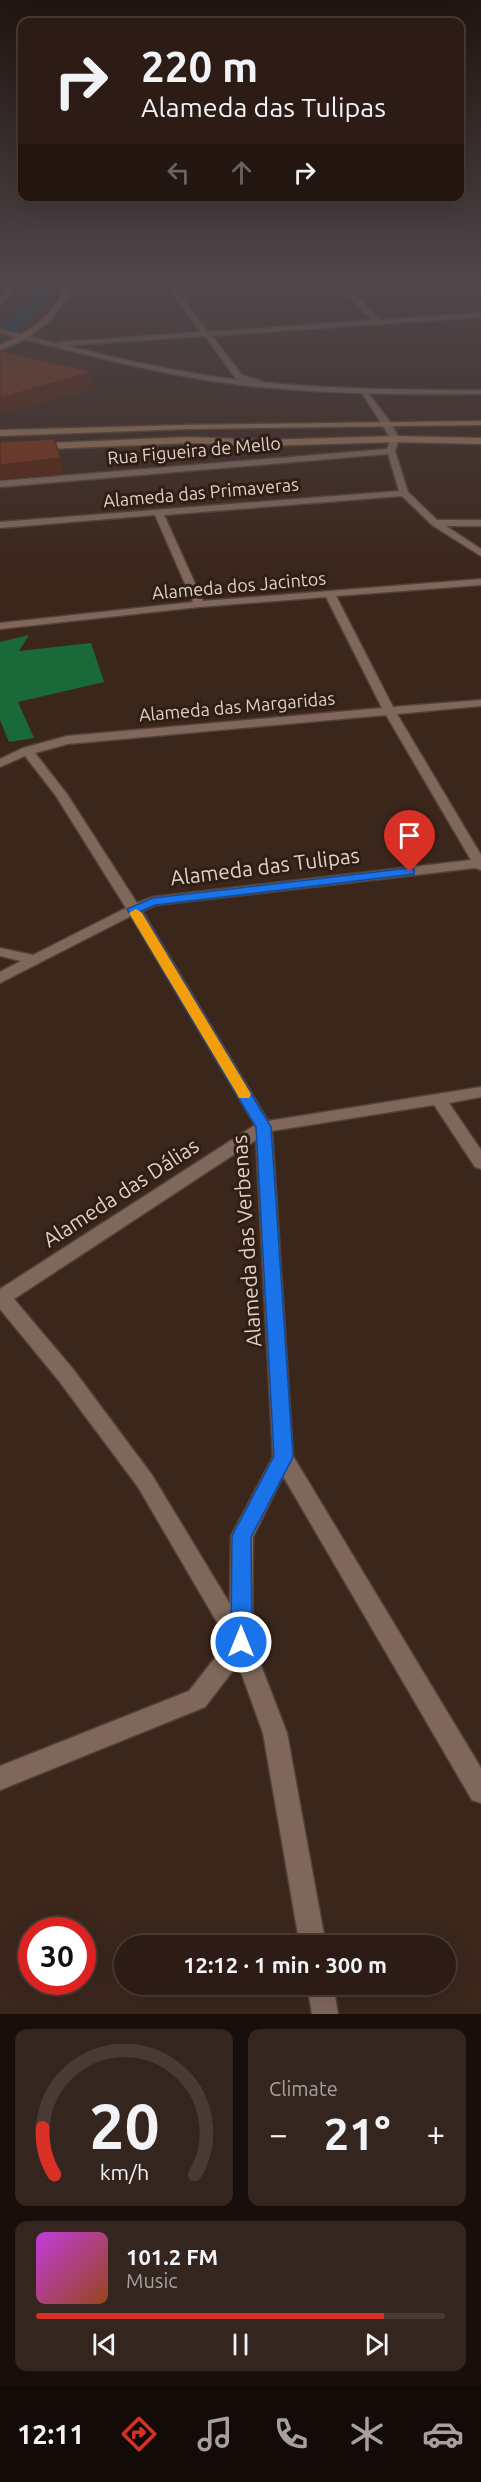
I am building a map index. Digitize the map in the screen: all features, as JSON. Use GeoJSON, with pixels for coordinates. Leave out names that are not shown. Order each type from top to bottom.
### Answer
{"type":"FeatureCollection","features":[{"type":"Feature","properties":{"kind":"main road"},"geometry":{"type":"LineString","coordinates":[[0,433],[186,427],[481,423]]}},
{"type":"Feature","properties":{"kind":"main road"},"geometry":{"type":"LineString","coordinates":[[186,427],[189,440]]}},
{"type":"Feature","properties":{"kind":"main road"},"geometry":{"type":"LineString","coordinates":[[0,448],[189,440],[262,443],[394,439],[481,441]]}},
{"type":"Feature","properties":{"kind":"street"},"geometry":{"type":"LineString","coordinates":[[213,378],[311,389],[481,392]]}},
{"type":"Feature","properties":{"kind":"street"},"geometry":{"type":"LineString","coordinates":[[242,378],[258,383]]}},
{"type":"Feature","properties":{"kind":"street"},"geometry":{"type":"LineString","coordinates":[[365,391],[387,423],[394,439],[391,451],[404,494],[435,523],[481,553]]}},
{"type":"Feature","properties":{"kind":"street","name":"Rua Figueira de Mello"},"geometry":{"type":"LineString","coordinates":[[0,484],[391,451]]}},
{"type":"Feature","properties":{"kind":"street","name":"Alameda das Primaveras"},"geometry":{"type":"LineString","coordinates":[[0,525],[404,494]]}},
{"type":"Feature","properties":{"kind":"street"},"geometry":{"type":"LineString","coordinates":[[159,513],[199,604]]}},
{"type":"Feature","properties":{"kind":"street"},"geometry":{"type":"LineString","coordinates":[[435,523],[481,524]]}},
{"type":"Feature","properties":{"kind":"street","name":"Alameda dos Jacintos"},"geometry":{"type":"LineString","coordinates":[[0,626],[199,604],[481,582]]}},
{"type":"Feature","properties":{"kind":"street"},"geometry":{"type":"LineString","coordinates":[[330,595],[390,712],[481,864]]}},
{"type":"Feature","properties":{"kind":"street","name":"Alameda das Margaridas"},"geometry":{"type":"LineString","coordinates":[[3,760],[67,740],[481,703]]}},
{"type":"Feature","properties":{"kind":"street","name":"Alameda das Verbenas"},"geometry":{"type":"LineString","coordinates":[[27,751],[61,794],[134,909],[264,1127],[283,1457]]}},
{"type":"Feature","properties":{"kind":"street","name":"Alameda das Tulipas"},"geometry":{"type":"LineString","coordinates":[[0,978],[153,901],[481,864]]}},
{"type":"Feature","properties":{"kind":"street"},"geometry":{"type":"LineString","coordinates":[[0,952],[34,960]]}},
{"type":"Feature","properties":{"kind":"street","name":"Alameda das Dálias"},"geometry":{"type":"LineString","coordinates":[[0,1298],[264,1127],[481,1092]]}},
{"type":"Feature","properties":{"kind":"street"},"geometry":{"type":"LineString","coordinates":[[438,1099],[481,1163]]}},
{"type":"Feature","properties":{"kind":"street"},"geometry":{"type":"LineString","coordinates":[[0,1298],[66,1375],[145,1481],[241,1642],[275,1733],[311,1935]]}},
{"type":"Feature","properties":{"kind":"street"},"geometry":{"type":"LineString","coordinates":[[0,1778],[197,1699],[241,1642],[242,1536],[283,1457]]}},
{"type":"Feature","properties":{"kind":"street"},"geometry":{"type":"LineString","coordinates":[[283,1457],[481,1791]]}},
{"type":"Feature","properties":{"kind":"street"},"geometry":{"type":"LineString","coordinates":[[322,1995],[325,2014]]}},
{"type":"Feature","properties":{"kind":"green space"},"geometry":{"type":"Polygon","coordinates":[[[29,635],[19,651],[91,643],[104,682],[18,702],[34,738],[9,742],[0,720],[0,642],[29,635]]]}},
{"type":"Feature","properties":{"kind":"building"},"geometry":{"type":"Polygon","coordinates":[[[0,378],[71,378],[0,398],[0,378]]]}},
{"type":"Feature","properties":{"kind":"building"},"geometry":{"type":"Polygon","coordinates":[[[54,439],[61,458],[0,465],[0,442],[54,439]]]}},
{"type":"Feature","properties":{"kind":"slow traffic"},"geometry":{"type":"LineString","coordinates":[[136,913],[244,1094]]}},
{"type":"Feature","properties":{"kind":"route"},"geometry":{"type":"LineString","coordinates":[[241,1642],[242,1536],[283,1457],[264,1127],[134,909],[153,901],[410,872]]}}]}
